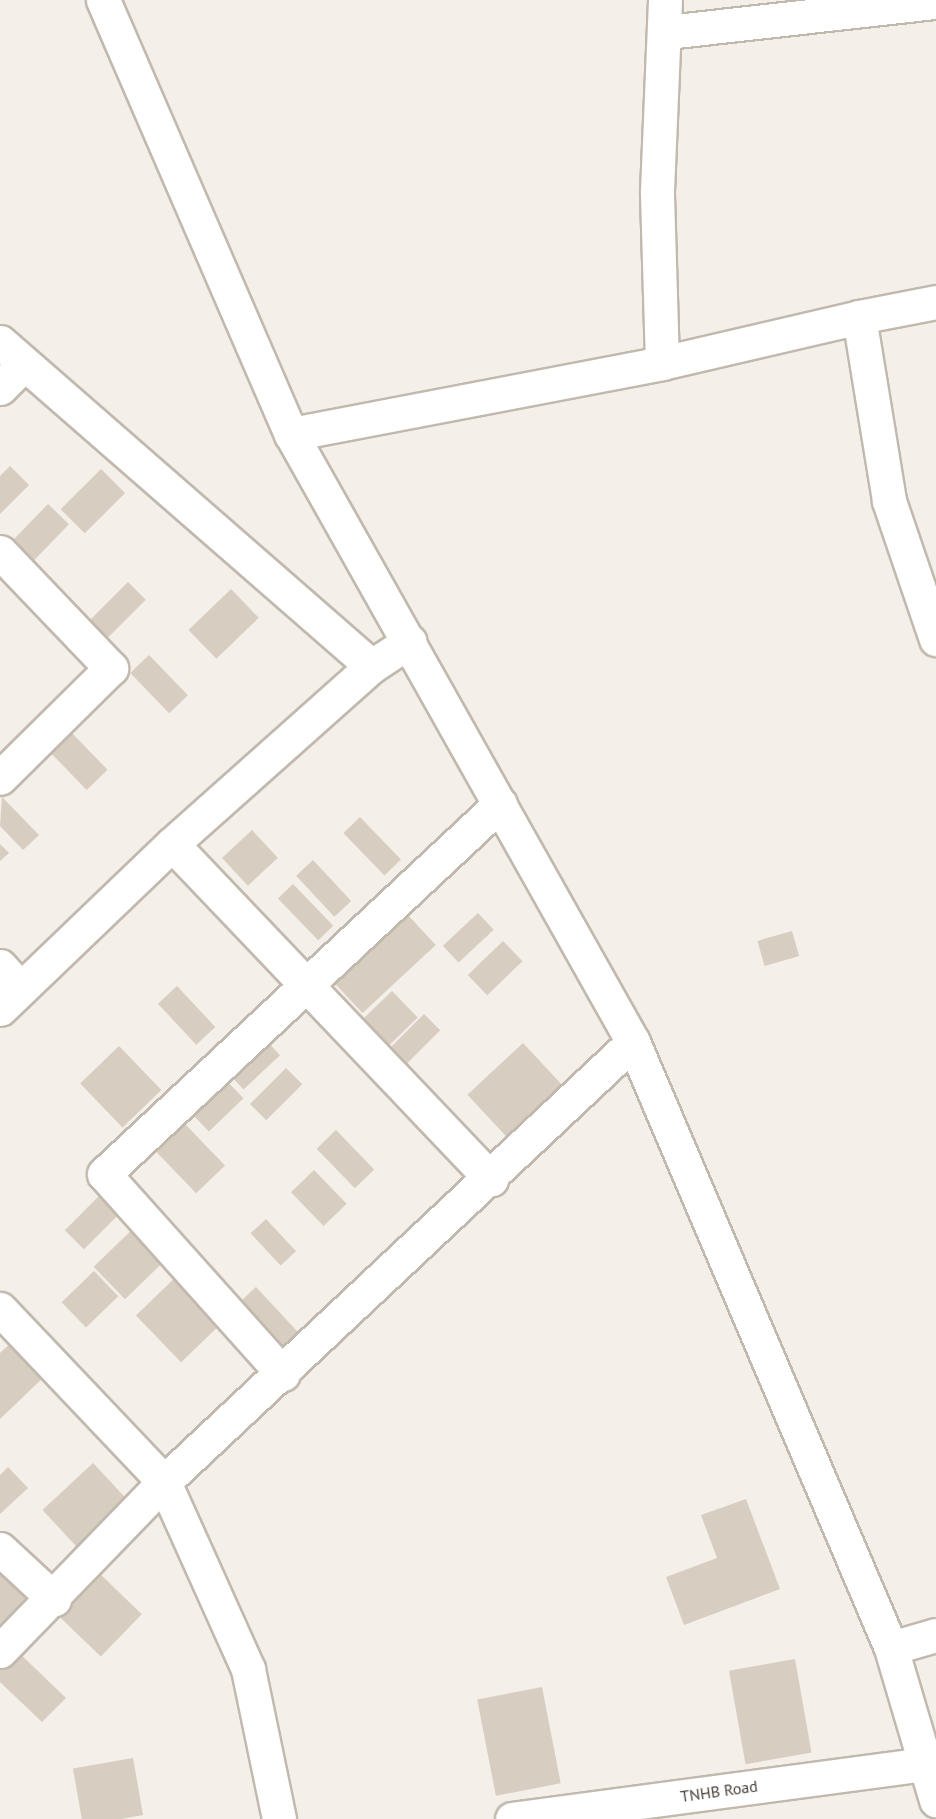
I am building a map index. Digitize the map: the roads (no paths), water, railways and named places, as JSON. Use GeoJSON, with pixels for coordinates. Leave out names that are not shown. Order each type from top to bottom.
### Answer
{"type":"FeatureCollection","features":[{"type":"Feature","properties":{"kind":"street"},"geometry":{"type":"LineString","coordinates":[[103,0],[291,434],[410,641],[633,1042],[891,1648],[936,1800]]}},
{"type":"Feature","properties":{"kind":"street"},"geometry":{"type":"LineString","coordinates":[[662,363],[657,191],[667,32],[665,0]]}},
{"type":"Feature","properties":{"kind":"street"},"geometry":{"type":"LineString","coordinates":[[667,32],[936,2]]}},
{"type":"Feature","properties":{"kind":"street"},"geometry":{"type":"LineString","coordinates":[[291,434],[662,363],[859,317],[936,302]]}},
{"type":"Feature","properties":{"kind":"street"},"geometry":{"type":"LineString","coordinates":[[859,317],[889,501],[936,639]]}},
{"type":"Feature","properties":{"kind":"street"},"geometry":{"type":"LineString","coordinates":[[0,342],[23,365],[372,666]]}},
{"type":"Feature","properties":{"kind":"street"},"geometry":{"type":"LineString","coordinates":[[0,388],[23,365]]}},
{"type":"Feature","properties":{"kind":"street"},"geometry":{"type":"LineString","coordinates":[[0,552],[111,668],[0,778]]}},
{"type":"Feature","properties":{"kind":"street"},"geometry":{"type":"LineString","coordinates":[[7,988],[372,666],[410,641]]}},
{"type":"Feature","properties":{"kind":"street"},"geometry":{"type":"LineString","coordinates":[[283,1374],[104,1174],[304,983],[500,804]]}},
{"type":"Feature","properties":{"kind":"street"},"geometry":{"type":"LineString","coordinates":[[172,844],[491,1179]]}},
{"type":"Feature","properties":{"kind":"street"},"geometry":{"type":"LineString","coordinates":[[0,1651],[54,1599],[164,1482],[491,1179],[633,1042]]}},
{"type":"Feature","properties":{"kind":"street"},"geometry":{"type":"LineString","coordinates":[[0,1309],[164,1482],[248,1670],[279,1819]]}},
{"type":"Feature","properties":{"kind":"street"},"geometry":{"type":"LineString","coordinates":[[0,1549],[54,1599]]}},
{"type":"Feature","properties":{"kind":"street"},"geometry":{"type":"LineString","coordinates":[[891,1648],[936,1635]]}},
{"type":"Feature","properties":{"kind":"street","name":"TNHB Road"},"geometry":{"type":"LineString","coordinates":[[512,1819],[926,1764]]}}]}
